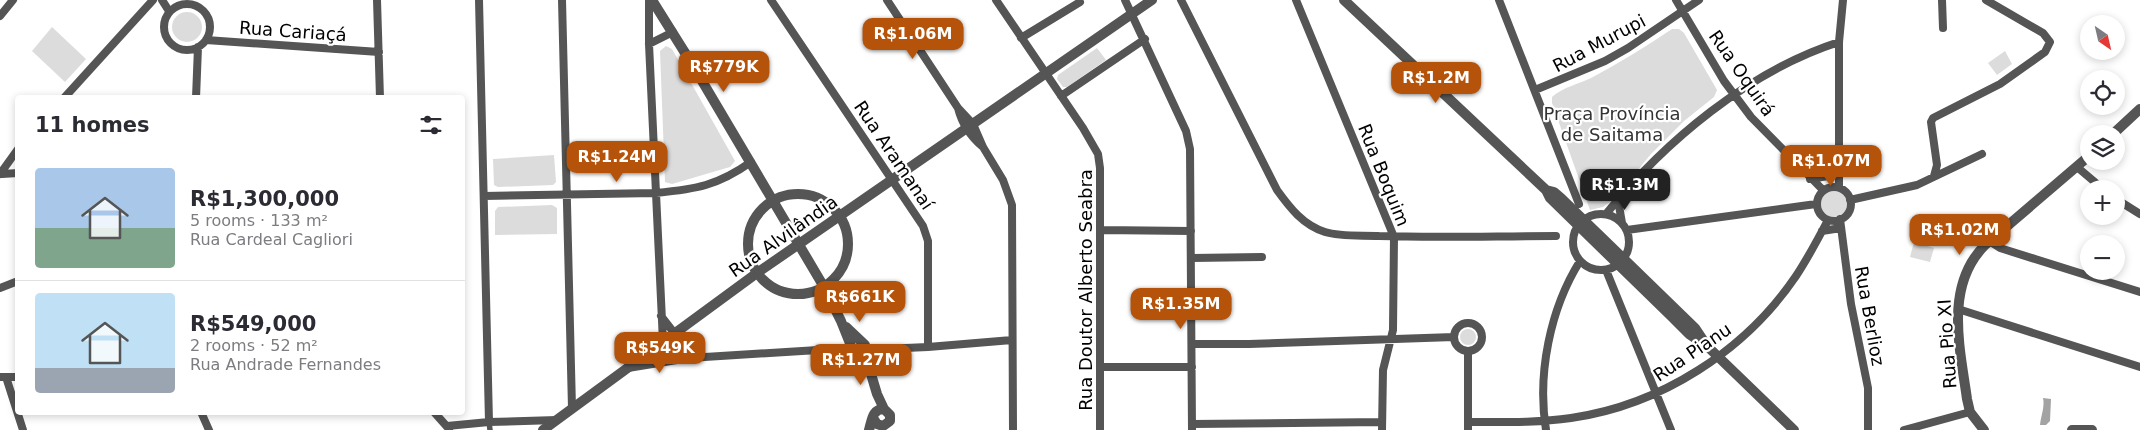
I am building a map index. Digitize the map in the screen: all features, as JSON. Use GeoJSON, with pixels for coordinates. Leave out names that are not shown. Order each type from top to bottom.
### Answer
{"type":"FeatureCollection","features":[{"type":"Feature","properties":{"kind":"street"},"geometry":{"type":"LineString","coordinates":[[0,16],[12,0]]}},
{"type":"Feature","properties":{"kind":"street"},"geometry":{"type":"LineString","coordinates":[[67,95],[153,0]]}},
{"type":"Feature","properties":{"kind":"street"},"geometry":{"type":"LineString","coordinates":[[162,0],[169,11]]}},
{"type":"Feature","properties":{"kind":"street"},"geometry":{"type":"LineString","coordinates":[[377,0],[380,95]]}},
{"type":"Feature","properties":{"kind":"street"},"geometry":{"type":"LineString","coordinates":[[479,0],[489,426]]}},
{"type":"Feature","properties":{"kind":"street"},"geometry":{"type":"LineString","coordinates":[[562,0],[572,408]]}},
{"type":"Feature","properties":{"kind":"street"},"geometry":{"type":"LineString","coordinates":[[651,0],[673,32],[751,162],[824,287],[869,370],[877,394],[882,422],[869,430]]}},
{"type":"Feature","properties":{"kind":"street"},"geometry":{"type":"LineString","coordinates":[[651,0],[649,44],[661,316],[669,338],[677,352],[688,358]]}},
{"type":"Feature","properties":{"kind":"street","name":"Rua Aramanaí"},"geometry":{"type":"LineString","coordinates":[[771,0],[923,226],[926,233],[928,347]]}},
{"type":"Feature","properties":{"kind":"street"},"geometry":{"type":"LineString","coordinates":[[887,0],[970,126],[1003,180],[1012,205],[1013,430]]}},
{"type":"Feature","properties":{"kind":"street","name":"Rua Doutor Alberto Seabra"},"geometry":{"type":"LineString","coordinates":[[996,0],[1045,74],[1062,96],[1098,154],[1100,168],[1100,430]]}},
{"type":"Feature","properties":{"kind":"street"},"geometry":{"type":"LineString","coordinates":[[1125,0],[1186,131],[1191,157],[1192,427],[1382,426]]}},
{"type":"Feature","properties":{"kind":"street","name":"Rua Alvilândia"},"geometry":{"type":"LineString","coordinates":[[547,429],[572,408],[757,273],[1152,0]]}},
{"type":"Feature","properties":{"kind":"street"},"geometry":{"type":"LineString","coordinates":[[1181,0],[1263,166],[1291,211],[1310,225],[1326,232],[1394,237],[1556,236]]}},
{"type":"Feature","properties":{"kind":"street","name":"Rua Boquim"},"geometry":{"type":"LineString","coordinates":[[1296,0],[1394,237],[1391,340],[1384,370],[1382,426]]}},
{"type":"Feature","properties":{"kind":"street"},"geometry":{"type":"LineString","coordinates":[[1344,0],[1546,190],[1550,198],[1581,223],[1689,334],[1718,356],[1794,430]]}},
{"type":"Feature","properties":{"kind":"street"},"geometry":{"type":"LineString","coordinates":[[1499,0],[1579,204]]}},
{"type":"Feature","properties":{"kind":"street","name":"Rua Oquirá"},"geometry":{"type":"LineString","coordinates":[[1676,0],[1734,94],[1751,116],[1810,179],[1823,190]]}},
{"type":"Feature","properties":{"kind":"street","name":"Rua Murupi"},"geometry":{"type":"LineString","coordinates":[[1535,90],[1605,61],[1628,48],[1699,0]]}},
{"type":"Feature","properties":{"kind":"street"},"geometry":{"type":"LineString","coordinates":[[1839,187],[1840,42],[1843,0]]}},
{"type":"Feature","properties":{"kind":"street"},"geometry":{"type":"LineString","coordinates":[[1942,0],[1943,28]]}},
{"type":"Feature","properties":{"kind":"street"},"geometry":{"type":"LineString","coordinates":[[1934,176],[1937,166],[1931,122],[1933,118],[2000,84],[2045,52],[2050,42],[2043,33],[1986,0]]}},
{"type":"Feature","properties":{"kind":"street"},"geometry":{"type":"LineString","coordinates":[[1021,38],[1080,2]]}},
{"type":"Feature","properties":{"kind":"street"},"geometry":{"type":"LineString","coordinates":[[184,4],[193,4],[201,8],[207,15],[210,23],[206,40],[198,47],[184,50],[177,48],[166,38],[163,24],[169,11],[176,6],[184,4]]}},
{"type":"Feature","properties":{"kind":"street"},"geometry":{"type":"LineString","coordinates":[[649,44],[673,32]]}},
{"type":"Feature","properties":{"kind":"street"},"geometry":{"type":"LineString","coordinates":[[1062,96],[1144,39]]}},
{"type":"Feature","properties":{"kind":"street","name":"Rua Cariaçá"},"geometry":{"type":"LineString","coordinates":[[206,40],[379,52]]}},
{"type":"Feature","properties":{"kind":"street"},"geometry":{"type":"LineString","coordinates":[[1606,214],[1670,147],[1734,94],[1786,62],[1840,42]]}},
{"type":"Feature","properties":{"kind":"street"},"geometry":{"type":"LineString","coordinates":[[196,95],[198,47]]}},
{"type":"Feature","properties":{"kind":"street"},"geometry":{"type":"LineString","coordinates":[[2123,125],[2140,109]]}},
{"type":"Feature","properties":{"kind":"street"},"geometry":{"type":"LineString","coordinates":[[1,174],[15,152]]}},
{"type":"Feature","properties":{"kind":"street"},"geometry":{"type":"LineString","coordinates":[[1850,200],[1917,185],[1982,154]]}},
{"type":"Feature","properties":{"kind":"street"},"geometry":{"type":"LineString","coordinates":[[484,196],[656,193],[708,186],[731,176],[751,162]]}},
{"type":"Feature","properties":{"kind":"street","name":"Rua Pio XI"},"geometry":{"type":"LineString","coordinates":[[1984,430],[1970,412],[1965,384],[1958,309],[1960,287],[1970,263],[1989,241],[2080,164]]}},
{"type":"Feature","properties":{"kind":"street"},"geometry":{"type":"LineString","coordinates":[[1810,179],[1828,176],[1838,167]]}},
{"type":"Feature","properties":{"kind":"street"},"geometry":{"type":"LineString","coordinates":[[2076,167],[2092,180]]}},
{"type":"Feature","properties":{"kind":"street"},"geometry":{"type":"LineString","coordinates":[[1,174],[15,173]]}},
{"type":"Feature","properties":{"kind":"street"},"geometry":{"type":"LineString","coordinates":[[1831,186],[1839,187],[1846,192],[1850,200],[1849,211],[1840,219],[1828,220],[1819,213],[1816,204],[1818,196],[1823,190],[1831,186]]}},
{"type":"Feature","properties":{"kind":"street"},"geometry":{"type":"LineString","coordinates":[[802,194],[817,197],[830,204],[840,215],[848,234],[848,255],[839,274],[824,287],[800,294],[788,293],[776,289],[757,273],[749,256],[748,238],[754,220],[773,200],[787,195],[802,194]]}},
{"type":"Feature","properties":{"kind":"street"},"geometry":{"type":"LineString","coordinates":[[1618,200],[1624,227],[1629,245],[1621,262],[1606,270],[1592,269],[1580,261],[1574,252],[1573,241],[1581,223],[1596,214],[1606,214],[1624,227],[1816,204]]}},
{"type":"Feature","properties":{"kind":"street"},"geometry":{"type":"LineString","coordinates":[[2125,205],[2140,214]]}},
{"type":"Feature","properties":{"kind":"street","name":"Rua Berlioz"},"geometry":{"type":"LineString","coordinates":[[1840,219],[1851,304],[1868,388],[1868,430]]}},
{"type":"Feature","properties":{"kind":"street","name":"Rua Pianu"},"geometry":{"type":"LineString","coordinates":[[1468,426],[1545,420],[1611,410],[1656,394],[1690,376],[1742,337],[1777,302],[1800,270],[1828,220]]}},
{"type":"Feature","properties":{"kind":"street"},"geometry":{"type":"LineString","coordinates":[[1822,230],[1841,228]]}},
{"type":"Feature","properties":{"kind":"street"},"geometry":{"type":"LineString","coordinates":[[1100,230],[1191,230]]}},
{"type":"Feature","properties":{"kind":"street"},"geometry":{"type":"LineString","coordinates":[[1989,241],[2000,248],[2140,292]]}},
{"type":"Feature","properties":{"kind":"street"},"geometry":{"type":"LineString","coordinates":[[1192,258],[1262,257]]}},
{"type":"Feature","properties":{"kind":"street"},"geometry":{"type":"LineString","coordinates":[[1546,430],[1544,388],[1547,352],[1560,304],[1571,275],[1580,261]]}},
{"type":"Feature","properties":{"kind":"street"},"geometry":{"type":"LineString","coordinates":[[1606,270],[1670,430]]}},
{"type":"Feature","properties":{"kind":"street"},"geometry":{"type":"LineString","coordinates":[[0,288],[15,282]]}},
{"type":"Feature","properties":{"kind":"street"},"geometry":{"type":"LineString","coordinates":[[1958,309],[2140,367]]}},
{"type":"Feature","properties":{"kind":"street"},"geometry":{"type":"LineString","coordinates":[[661,316],[669,338]]}},
{"type":"Feature","properties":{"kind":"street"},"geometry":{"type":"LineString","coordinates":[[1467,323],[1476,325],[1480,329],[1481,344],[1478,348],[1468,352],[1456,346],[1454,336],[1458,327],[1467,323]]}},
{"type":"Feature","properties":{"kind":"street"},"geometry":{"type":"LineString","coordinates":[[1192,344],[1391,340],[1454,336]]}},
{"type":"Feature","properties":{"kind":"street"},"geometry":{"type":"LineString","coordinates":[[627,368],[688,358],[928,347],[1012,340]]}},
{"type":"Feature","properties":{"kind":"street"},"geometry":{"type":"LineString","coordinates":[[1468,352],[1468,426]]}},
{"type":"Feature","properties":{"kind":"street"},"geometry":{"type":"LineString","coordinates":[[1100,367],[1192,367]]}},
{"type":"Feature","properties":{"kind":"street"},"geometry":{"type":"LineString","coordinates":[[3,377],[15,409]]}},
{"type":"Feature","properties":{"kind":"street"},"geometry":{"type":"LineString","coordinates":[[1904,430],[1970,412]]}},
{"type":"Feature","properties":{"kind":"street"},"geometry":{"type":"LineString","coordinates":[[17,415],[23,430]]}},
{"type":"Feature","properties":{"kind":"street"},"geometry":{"type":"LineString","coordinates":[[202,415],[209,430]]}},
{"type":"Feature","properties":{"kind":"street"},"geometry":{"type":"LineString","coordinates":[[437,415],[448,428],[557,420]]}},
{"type":"Feature","properties":{"kind":"street","name":"Rua Berlioz"},"geometry":{"type":"LineString","coordinates":[[1868,418],[1872,430]]}},
{"type":"Feature","properties":{"kind":"street"},"geometry":{"type":"LineString","coordinates":[[2072,430],[2092,430]]}},
{"type":"Feature","properties":{"kind":"green space"},"geometry":{"type":"Polygon","coordinates":[[[187,12],[198,16],[202,27],[198,38],[187,42],[176,38],[172,27],[176,16],[187,12]]]}},
{"type":"Feature","properties":{"kind":"green space"},"geometry":{"type":"Polygon","coordinates":[[[52,27],[86,59],[65,82],[32,51],[52,27]]]}},
{"type":"Feature","properties":{"kind":"green space","name":"Praça Província de Saitama"},"geometry":{"type":"Polygon","coordinates":[[[1672,29],[1679,29],[1684,33],[1717,90],[1714,97],[1684,121],[1651,154],[1613,200],[1603,207],[1590,210],[1552,103],[1552,97],[1614,66],[1672,29]]]}},
{"type":"Feature","properties":{"kind":"green space"},"geometry":{"type":"Polygon","coordinates":[[[666,46],[672,49],[735,161],[730,167],[672,184],[665,182],[660,51],[666,46]]]}},
{"type":"Feature","properties":{"kind":"green space"},"geometry":{"type":"Polygon","coordinates":[[[1097,48],[1106,60],[1067,87],[1063,87],[1057,79],[1058,75],[1097,48]]]}},
{"type":"Feature","properties":{"kind":"green space"},"geometry":{"type":"Polygon","coordinates":[[[2005,51],[2012,64],[1997,75],[1988,63],[2005,51]]]}},
{"type":"Feature","properties":{"kind":"green space"},"geometry":{"type":"Polygon","coordinates":[[[554,155],[556,182],[553,185],[498,187],[494,185],[493,159],[554,155]]]}},
{"type":"Feature","properties":{"kind":"green space"},"geometry":{"type":"Polygon","coordinates":[[[1834,191],[1843,195],[1847,204],[1843,213],[1834,217],[1825,213],[1821,204],[1825,195],[1834,191]]]}},
{"type":"Feature","properties":{"kind":"green space"},"geometry":{"type":"Polygon","coordinates":[[[552,205],[557,208],[557,234],[495,235],[495,211],[498,207],[552,205]]]}},
{"type":"Feature","properties":{"kind":"green space"},"geometry":{"type":"Polygon","coordinates":[[[1914,242],[1934,248],[1930,262],[1910,257],[1914,242]]]}},
{"type":"Feature","properties":{"kind":"green space"},"geometry":{"type":"Polygon","coordinates":[[[1468,329],[1474,331],[1476,337],[1474,343],[1468,345],[1462,343],[1460,337],[1462,331],[1468,329]]]}},
{"type":"Feature","properties":{"kind":"shaded area"},"geometry":{"type":"Polygon","coordinates":[[[2043,398],[2051,399],[2050,421],[2046,425],[2040,425],[2043,408],[2043,398]]]}}]}
